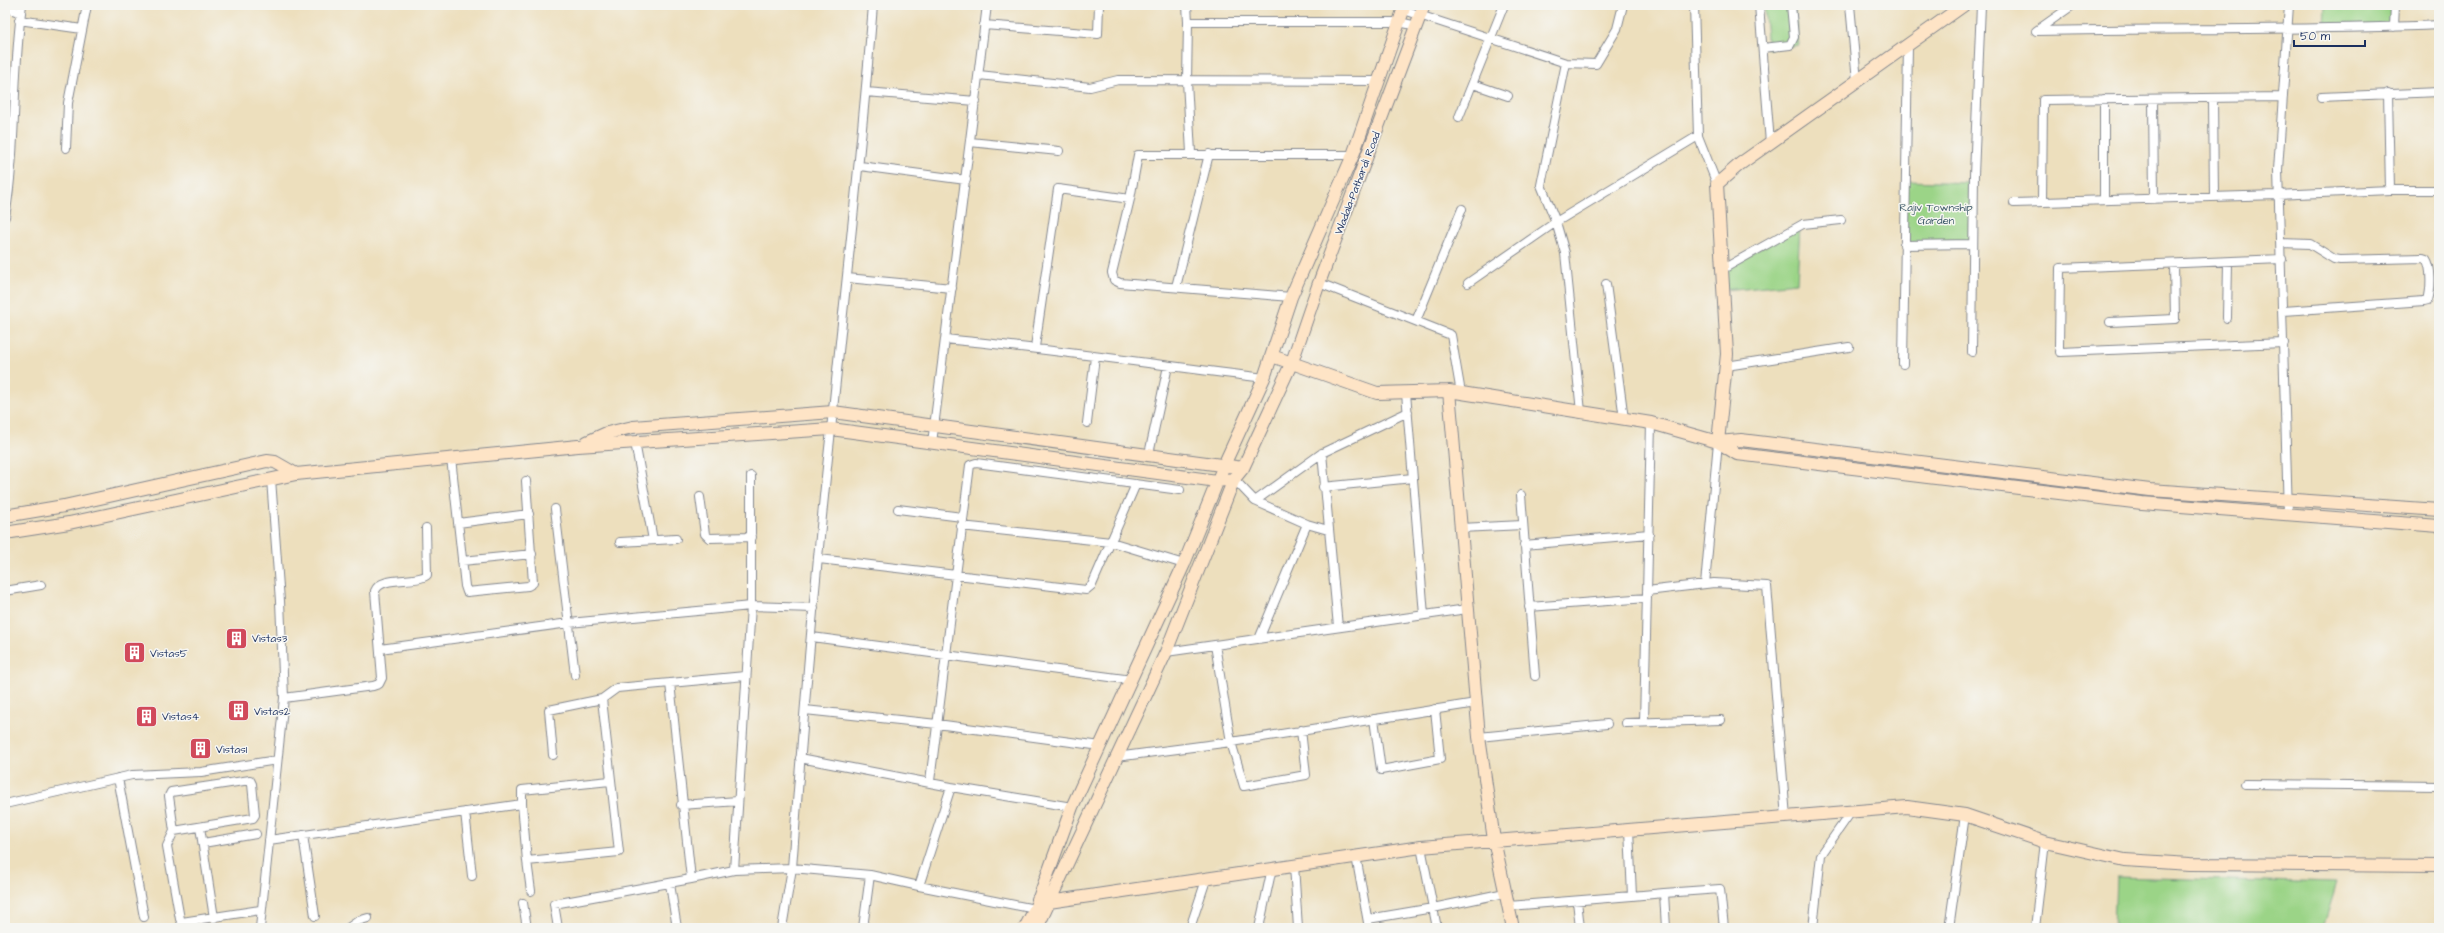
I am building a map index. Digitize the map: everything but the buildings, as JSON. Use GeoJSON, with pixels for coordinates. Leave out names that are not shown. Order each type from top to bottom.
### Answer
{"type":"FeatureCollection","features":[{"type":"Feature","properties":{"kind":"main road"},"geometry":{"type":"LineString","coordinates":[[1718,442],[1727,354],[1717,184],[1740,164],[1964,5]]}},
{"type":"Feature","properties":{"kind":"main road","name":"Wadala-Pathardi Road"},"geometry":{"type":"LineString","coordinates":[[1041,903],[1072,806],[1132,680],[1184,564],[1224,464],[1264,378],[1291,297],[1353,155],[1380,81],[1404,7]]}},
{"type":"Feature","properties":{"kind":"main road","name":"Wadala-Pathardi Road"},"geometry":{"type":"LineString","coordinates":[[1041,903],[1116,757],[1166,652],[1234,479],[1243,468],[1292,362],[1319,283],[1421,15]]}},
{"type":"Feature","properties":{"kind":"main road"},"geometry":{"type":"LineString","coordinates":[[1272,356],[1292,362],[1343,383],[1377,393],[1449,391],[1651,423],[1718,442],[1737,454],[2142,503],[2439,526]]}},
{"type":"Feature","properties":{"kind":"main road"},"geometry":{"type":"LineString","coordinates":[[1449,391],[1479,737],[1494,840],[1513,928]]}},
{"type":"Feature","properties":{"kind":"main road"},"geometry":{"type":"LineString","coordinates":[[578,446],[607,433],[633,427],[833,412],[1224,464],[1243,468]]}},
{"type":"Feature","properties":{"kind":"main road"},"geometry":{"type":"LineString","coordinates":[[5,533],[69,523],[296,474],[578,446],[831,429],[1217,481],[1234,479]]}},
{"type":"Feature","properties":{"kind":"main road"},"geometry":{"type":"LineString","coordinates":[[1718,442],[1741,440],[2150,490],[2439,510]]}},
{"type":"Feature","properties":{"kind":"main road"},"geometry":{"type":"LineString","coordinates":[[5,516],[64,506],[267,461],[275,462],[296,474]]}},
{"type":"Feature","properties":{"kind":"main road"},"geometry":{"type":"LineString","coordinates":[[1025,928],[1041,903],[1294,864],[1421,847],[1494,840],[1907,807],[1965,815],[2045,842],[2125,860],[2190,864],[2439,866]]}},
{"type":"Feature","properties":{"kind":"main road"},"geometry":{"type":"LineString","coordinates":[[1037,928],[1041,903]]}},
{"type":"Feature","properties":{"kind":"street"},"geometry":{"type":"LineString","coordinates":[[66,148],[68,103],[87,5]]}},
{"type":"Feature","properties":{"kind":"street"},"geometry":{"type":"LineString","coordinates":[[782,928],[792,868],[800,758],[814,608],[831,429],[860,166],[873,5]]}},
{"type":"Feature","properties":{"kind":"street"},"geometry":{"type":"LineString","coordinates":[[932,442],[987,5]]}},
{"type":"Feature","properties":{"kind":"street"},"geometry":{"type":"LineString","coordinates":[[984,25],[1098,34],[1099,5]]}},
{"type":"Feature","properties":{"kind":"street"},"geometry":{"type":"LineString","coordinates":[[1187,5],[1187,81],[1190,153]]}},
{"type":"Feature","properties":{"kind":"street"},"geometry":{"type":"LineString","coordinates":[[1459,118],[1492,39],[1504,5]]}},
{"type":"Feature","properties":{"kind":"street"},"geometry":{"type":"LineString","coordinates":[[1404,7],[1421,15],[1566,63],[1596,64],[1616,29],[1623,5]]}},
{"type":"Feature","properties":{"kind":"street"},"geometry":{"type":"LineString","coordinates":[[1694,5],[1698,136],[1717,184]]}},
{"type":"Feature","properties":{"kind":"street"},"geometry":{"type":"LineString","coordinates":[[1759,5],[1770,143]]}},
{"type":"Feature","properties":{"kind":"street"},"geometry":{"type":"LineString","coordinates":[[1763,48],[1790,46],[1794,37],[1791,5]]}},
{"type":"Feature","properties":{"kind":"street"},"geometry":{"type":"LineString","coordinates":[[1850,5],[1857,81]]}},
{"type":"Feature","properties":{"kind":"street"},"geometry":{"type":"LineString","coordinates":[[1972,352],[1973,244],[1981,5]]}},
{"type":"Feature","properties":{"kind":"street"},"geometry":{"type":"LineString","coordinates":[[2073,5],[2036,31],[2171,28],[2287,30],[2439,25]]}},
{"type":"Feature","properties":{"kind":"street"},"geometry":{"type":"LineString","coordinates":[[2288,514],[2284,311],[2278,195],[2289,5]]}},
{"type":"Feature","properties":{"kind":"street"},"geometry":{"type":"LineString","coordinates":[[2394,27],[2395,5]]}},
{"type":"Feature","properties":{"kind":"street"},"geometry":{"type":"LineString","coordinates":[[5,7],[82,29]]}},
{"type":"Feature","properties":{"kind":"street"},"geometry":{"type":"LineString","coordinates":[[5,217],[9,116],[21,12]]}},
{"type":"Feature","properties":{"kind":"street"},"geometry":{"type":"LineString","coordinates":[[1188,22],[1399,22],[1421,15]]}},
{"type":"Feature","properties":{"kind":"street"},"geometry":{"type":"LineString","coordinates":[[1902,364],[1908,45]]}},
{"type":"Feature","properties":{"kind":"street"},"geometry":{"type":"LineString","coordinates":[[1566,63],[1541,185],[1556,222],[1565,253],[1581,412]]}},
{"type":"Feature","properties":{"kind":"street"},"geometry":{"type":"LineString","coordinates":[[979,75],[1090,87],[1118,80],[1380,81]]}},
{"type":"Feature","properties":{"kind":"street"},"geometry":{"type":"LineString","coordinates":[[1473,84],[1508,96]]}},
{"type":"Feature","properties":{"kind":"street"},"geometry":{"type":"LineString","coordinates":[[866,92],[976,101]]}},
{"type":"Feature","properties":{"kind":"street"},"geometry":{"type":"LineString","coordinates":[[2321,97],[2439,92]]}},
{"type":"Feature","properties":{"kind":"street"},"geometry":{"type":"LineString","coordinates":[[2388,93],[2390,190]]}},
{"type":"Feature","properties":{"kind":"street"},"geometry":{"type":"LineString","coordinates":[[2042,202],[2043,100],[2283,97]]}},
{"type":"Feature","properties":{"kind":"street"},"geometry":{"type":"LineString","coordinates":[[2213,98],[2214,197]]}},
{"type":"Feature","properties":{"kind":"street"},"geometry":{"type":"LineString","coordinates":[[2153,99],[2154,199]]}},
{"type":"Feature","properties":{"kind":"street"},"geometry":{"type":"LineString","coordinates":[[2104,100],[2104,200]]}},
{"type":"Feature","properties":{"kind":"street"},"geometry":{"type":"LineString","coordinates":[[1468,283],[1556,222],[1698,136]]}},
{"type":"Feature","properties":{"kind":"street"},"geometry":{"type":"LineString","coordinates":[[970,142],[1060,152]]}},
{"type":"Feature","properties":{"kind":"street"},"geometry":{"type":"LineString","coordinates":[[1291,297],[1120,283],[1114,280],[1112,273],[1130,199],[1138,155],[1190,153],[1353,155]]}},
{"type":"Feature","properties":{"kind":"street"},"geometry":{"type":"LineString","coordinates":[[1176,287],[1209,154]]}},
{"type":"Feature","properties":{"kind":"street"},"geometry":{"type":"LineString","coordinates":[[860,166],[966,180]]}},
{"type":"Feature","properties":{"kind":"street"},"geometry":{"type":"LineString","coordinates":[[1035,347],[1058,190],[1130,199]]}},
{"type":"Feature","properties":{"kind":"street"},"geometry":{"type":"LineString","coordinates":[[2014,203],[2390,190],[2439,190]]}},
{"type":"Feature","properties":{"kind":"street"},"geometry":{"type":"LineString","coordinates":[[1416,321],[1462,209]]}},
{"type":"Feature","properties":{"kind":"street"},"geometry":{"type":"LineString","coordinates":[[1722,269],[1803,224],[1841,220]]}},
{"type":"Feature","properties":{"kind":"street"},"geometry":{"type":"LineString","coordinates":[[2281,243],[2310,244],[2334,259],[2422,258],[2429,265],[2430,295],[2424,301],[2284,311]]}},
{"type":"Feature","properties":{"kind":"street"},"geometry":{"type":"LineString","coordinates":[[1904,245],[1973,244]]}},
{"type":"Feature","properties":{"kind":"street"},"geometry":{"type":"LineString","coordinates":[[2282,260],[2060,268],[2060,349],[2284,342]]}},
{"type":"Feature","properties":{"kind":"street"},"geometry":{"type":"LineString","coordinates":[[2227,318],[2228,262]]}},
{"type":"Feature","properties":{"kind":"street"},"geometry":{"type":"LineString","coordinates":[[2110,322],[2175,319],[2174,264]]}},
{"type":"Feature","properties":{"kind":"street"},"geometry":{"type":"LineString","coordinates":[[847,278],[952,288]]}},
{"type":"Feature","properties":{"kind":"street"},"geometry":{"type":"LineString","coordinates":[[1319,283],[1451,335],[1461,393]]}},
{"type":"Feature","properties":{"kind":"street"},"geometry":{"type":"LineString","coordinates":[[1606,284],[1624,419]]}},
{"type":"Feature","properties":{"kind":"street"},"geometry":{"type":"LineString","coordinates":[[945,339],[1035,347],[1095,357],[1264,378]]}},
{"type":"Feature","properties":{"kind":"street"},"geometry":{"type":"LineString","coordinates":[[1726,366],[1849,347]]}},
{"type":"Feature","properties":{"kind":"street"},"geometry":{"type":"LineString","coordinates":[[1087,423],[1095,357]]}},
{"type":"Feature","properties":{"kind":"street"},"geometry":{"type":"LineString","coordinates":[[1149,454],[1168,366]]}},
{"type":"Feature","properties":{"kind":"street"},"geometry":{"type":"LineString","coordinates":[[1406,393],[1424,615]]}},
{"type":"Feature","properties":{"kind":"street"},"geometry":{"type":"LineString","coordinates":[[1255,501],[1322,453],[1408,412]]}},
{"type":"Feature","properties":{"kind":"street"},"geometry":{"type":"LineString","coordinates":[[1644,722],[1651,423]]}},
{"type":"Feature","properties":{"kind":"street"},"geometry":{"type":"LineString","coordinates":[[635,442],[653,540]]}},
{"type":"Feature","properties":{"kind":"street"},"geometry":{"type":"LineString","coordinates":[[1705,584],[1718,442]]}},
{"type":"Feature","properties":{"kind":"street"},"geometry":{"type":"LineString","coordinates":[[1322,453],[1323,487],[1338,628]]}},
{"type":"Feature","properties":{"kind":"street"},"geometry":{"type":"LineString","coordinates":[[451,458],[465,586],[470,592],[531,586],[534,580],[526,481]]}},
{"type":"Feature","properties":{"kind":"street"},"geometry":{"type":"LineString","coordinates":[[930,781],[969,467],[972,463],[1180,490]]}},
{"type":"Feature","properties":{"kind":"street"},"geometry":{"type":"LineString","coordinates":[[734,870],[745,676],[751,606],[751,476]]}},
{"type":"Feature","properties":{"kind":"street"},"geometry":{"type":"LineString","coordinates":[[1323,487],[1413,478]]}},
{"type":"Feature","properties":{"kind":"street"},"geometry":{"type":"LineString","coordinates":[[260,928],[260,910],[284,698],[280,602],[271,479]]}},
{"type":"Feature","properties":{"kind":"street"},"geometry":{"type":"LineString","coordinates":[[1234,479],[1255,501],[1307,524],[1328,530]]}},
{"type":"Feature","properties":{"kind":"street"},"geometry":{"type":"LineString","coordinates":[[819,559],[1086,590],[1092,585],[1136,484]]}},
{"type":"Feature","properties":{"kind":"street"},"geometry":{"type":"LineString","coordinates":[[1521,495],[1535,676]]}},
{"type":"Feature","properties":{"kind":"street"},"geometry":{"type":"LineString","coordinates":[[700,496],[705,534],[709,538],[752,537]]}},
{"type":"Feature","properties":{"kind":"street"},"geometry":{"type":"LineString","coordinates":[[555,509],[575,675]]}},
{"type":"Feature","properties":{"kind":"street"},"geometry":{"type":"LineString","coordinates":[[898,509],[962,522],[1111,542],[1184,564]]}},
{"type":"Feature","properties":{"kind":"street"},"geometry":{"type":"LineString","coordinates":[[458,523],[529,514]]}},
{"type":"Feature","properties":{"kind":"street"},"geometry":{"type":"LineString","coordinates":[[1259,639],[1307,524]]}},
{"type":"Feature","properties":{"kind":"street"},"geometry":{"type":"LineString","coordinates":[[1460,528],[1523,525]]}},
{"type":"Feature","properties":{"kind":"street"},"geometry":{"type":"LineString","coordinates":[[284,698],[376,686],[382,678],[376,587],[383,583],[420,578],[427,575],[426,528]]}},
{"type":"Feature","properties":{"kind":"street"},"geometry":{"type":"LineString","coordinates":[[1524,545],[1649,534]]}},
{"type":"Feature","properties":{"kind":"street"},"geometry":{"type":"LineString","coordinates":[[620,542],[676,539]]}},
{"type":"Feature","properties":{"kind":"street"},"geometry":{"type":"LineString","coordinates":[[462,560],[532,554]]}},
{"type":"Feature","properties":{"kind":"street"},"geometry":{"type":"LineString","coordinates":[[1529,607],[1647,595],[1705,584],[1767,586],[1786,817]]}},
{"type":"Feature","properties":{"kind":"street"},"geometry":{"type":"LineString","coordinates":[[5,591],[41,585]]}},
{"type":"Feature","properties":{"kind":"street"},"geometry":{"type":"LineString","coordinates":[[380,648],[569,623],[751,606],[814,608]]}},
{"type":"Feature","properties":{"kind":"street"},"geometry":{"type":"LineString","coordinates":[[1166,652],[1467,609]]}},
{"type":"Feature","properties":{"kind":"street"},"geometry":{"type":"LineString","coordinates":[[812,637],[1132,680]]}},
{"type":"Feature","properties":{"kind":"street"},"geometry":{"type":"LineString","coordinates":[[1215,645],[1231,742],[1244,786],[1306,775],[1301,730]]}},
{"type":"Feature","properties":{"kind":"street"},"geometry":{"type":"LineString","coordinates":[[553,755],[549,710],[602,699],[617,688],[745,676]]}},
{"type":"Feature","properties":{"kind":"street"},"geometry":{"type":"LineString","coordinates":[[670,683],[681,804],[691,879]]}},
{"type":"Feature","properties":{"kind":"street"},"geometry":{"type":"LineString","coordinates":[[527,861],[619,852],[602,699]]}},
{"type":"Feature","properties":{"kind":"street"},"geometry":{"type":"LineString","coordinates":[[1116,757],[1231,742],[1476,703]]}},
{"type":"Feature","properties":{"kind":"street"},"geometry":{"type":"LineString","coordinates":[[1374,719],[1382,770],[1440,759],[1435,709]]}},
{"type":"Feature","properties":{"kind":"street"},"geometry":{"type":"LineString","coordinates":[[805,710],[937,724],[1101,746]]}},
{"type":"Feature","properties":{"kind":"street"},"geometry":{"type":"LineString","coordinates":[[1626,723],[1721,720]]}},
{"type":"Feature","properties":{"kind":"street"},"geometry":{"type":"LineString","coordinates":[[1479,737],[1607,724]]}},
{"type":"Feature","properties":{"kind":"street"},"geometry":{"type":"LineString","coordinates":[[800,758],[930,781],[952,787],[1072,806]]}},
{"type":"Feature","properties":{"kind":"street"},"geometry":{"type":"LineString","coordinates":[[5,804],[118,778],[153,773],[201,772],[277,760]]}},
{"type":"Feature","properties":{"kind":"street"},"geometry":{"type":"LineString","coordinates":[[118,778],[144,917]]}},
{"type":"Feature","properties":{"kind":"street"},"geometry":{"type":"LineString","coordinates":[[174,831],[254,817],[251,782],[248,780],[171,792],[169,796],[174,831],[167,846],[180,919],[187,923],[260,910]]}},
{"type":"Feature","properties":{"kind":"street"},"geometry":{"type":"LineString","coordinates":[[531,891],[527,861],[522,790],[610,781]]}},
{"type":"Feature","properties":{"kind":"street"},"geometry":{"type":"LineString","coordinates":[[2245,784],[2439,786]]}},
{"type":"Feature","properties":{"kind":"street"},"geometry":{"type":"LineString","coordinates":[[919,886],[952,787]]}},
{"type":"Feature","properties":{"kind":"street"},"geometry":{"type":"LineString","coordinates":[[681,804],[738,801]]}},
{"type":"Feature","properties":{"kind":"street"},"geometry":{"type":"LineString","coordinates":[[269,840],[522,804]]}},
{"type":"Feature","properties":{"kind":"street"},"geometry":{"type":"LineString","coordinates":[[465,812],[472,876]]}},
{"type":"Feature","properties":{"kind":"street"},"geometry":{"type":"LineString","coordinates":[[1813,928],[1821,855],[1851,812]]}},
{"type":"Feature","properties":{"kind":"street"},"geometry":{"type":"LineString","coordinates":[[1949,928],[1965,815]]}},
{"type":"Feature","properties":{"kind":"street"},"geometry":{"type":"LineString","coordinates":[[200,827],[214,918]]}},
{"type":"Feature","properties":{"kind":"street"},"geometry":{"type":"LineString","coordinates":[[1629,829],[1632,896]]}},
{"type":"Feature","properties":{"kind":"street"},"geometry":{"type":"LineString","coordinates":[[203,843],[256,834]]}},
{"type":"Feature","properties":{"kind":"street"},"geometry":{"type":"LineString","coordinates":[[303,835],[315,916]]}},
{"type":"Feature","properties":{"kind":"street"},"geometry":{"type":"LineString","coordinates":[[2035,928],[2045,842]]}},
{"type":"Feature","properties":{"kind":"street"},"geometry":{"type":"LineString","coordinates":[[1421,847],[1437,928]]}},
{"type":"Feature","properties":{"kind":"street"},"geometry":{"type":"LineString","coordinates":[[1356,856],[1369,928]]}},
{"type":"Feature","properties":{"kind":"street"},"geometry":{"type":"LineString","coordinates":[[1294,864],[1298,928]]}},
{"type":"Feature","properties":{"kind":"street"},"geometry":{"type":"LineString","coordinates":[[558,928],[554,904],[670,884],[734,870],[792,868],[870,875],[919,886],[1041,903]]}},
{"type":"Feature","properties":{"kind":"street"},"geometry":{"type":"LineString","coordinates":[[1259,928],[1272,868]]}},
{"type":"Feature","properties":{"kind":"street"},"geometry":{"type":"LineString","coordinates":[[863,928],[870,875]]}},
{"type":"Feature","properties":{"kind":"street"},"geometry":{"type":"LineString","coordinates":[[1190,928],[1207,877]]}},
{"type":"Feature","properties":{"kind":"street"},"geometry":{"type":"LineString","coordinates":[[670,884],[677,928]]}},
{"type":"Feature","properties":{"kind":"street"},"geometry":{"type":"LineString","coordinates":[[1508,906],[1720,889],[1724,928]]}},
{"type":"Feature","properties":{"kind":"street"},"geometry":{"type":"LineString","coordinates":[[1368,919],[1433,908],[1505,893]]}},
{"type":"Feature","properties":{"kind":"street"},"geometry":{"type":"LineString","coordinates":[[1664,894],[1666,928]]}},
{"type":"Feature","properties":{"kind":"street"},"geometry":{"type":"LineString","coordinates":[[1577,901],[1580,928]]}},
{"type":"Feature","properties":{"kind":"street"},"geometry":{"type":"LineString","coordinates":[[523,903],[527,928]]}},
{"type":"Feature","properties":{"kind":"street"},"geometry":{"type":"LineString","coordinates":[[348,928],[368,918]]}},
{"type":"Feature","properties":{"kind":"green space"},"geometry":{"type":"Polygon","coordinates":[[[1764,5],[1794,5],[1799,45],[1768,49],[1764,5]]]}},
{"type":"Feature","properties":{"kind":"green space"},"geometry":{"type":"Polygon","coordinates":[[[2325,5],[2391,5],[2390,28],[2324,29],[2325,5]]]}},
{"type":"Feature","properties":{"kind":"green space","name":"Rajiv Township Garden"},"geometry":{"type":"Polygon","coordinates":[[[1905,181],[1974,183],[1973,244],[1904,245],[1905,181]]]}},
{"type":"Feature","properties":{"kind":"green space"},"geometry":{"type":"Polygon","coordinates":[[[1800,225],[1797,283],[1724,290],[1723,269],[1800,225]]]}},
{"type":"Feature","properties":{"kind":"green space"},"geometry":{"type":"Polygon","coordinates":[[[2116,877],[2337,883],[2323,928],[2114,928],[2116,877]]]}},
{"type":"Feature","properties":{"kind":"place","name":"Vistas3"},"geometry":{"type":"Point","coordinates":[237,638]}},
{"type":"Feature","properties":{"kind":"place","name":"Vistas5"},"geometry":{"type":"Point","coordinates":[135,653]}},
{"type":"Feature","properties":{"kind":"place","name":"Vistas2"},"geometry":{"type":"Point","coordinates":[239,711]}},
{"type":"Feature","properties":{"kind":"place","name":"Vistas4"},"geometry":{"type":"Point","coordinates":[146,716]}},
{"type":"Feature","properties":{"kind":"place","name":"Vistas1"},"geometry":{"type":"Point","coordinates":[201,749]}}]}
